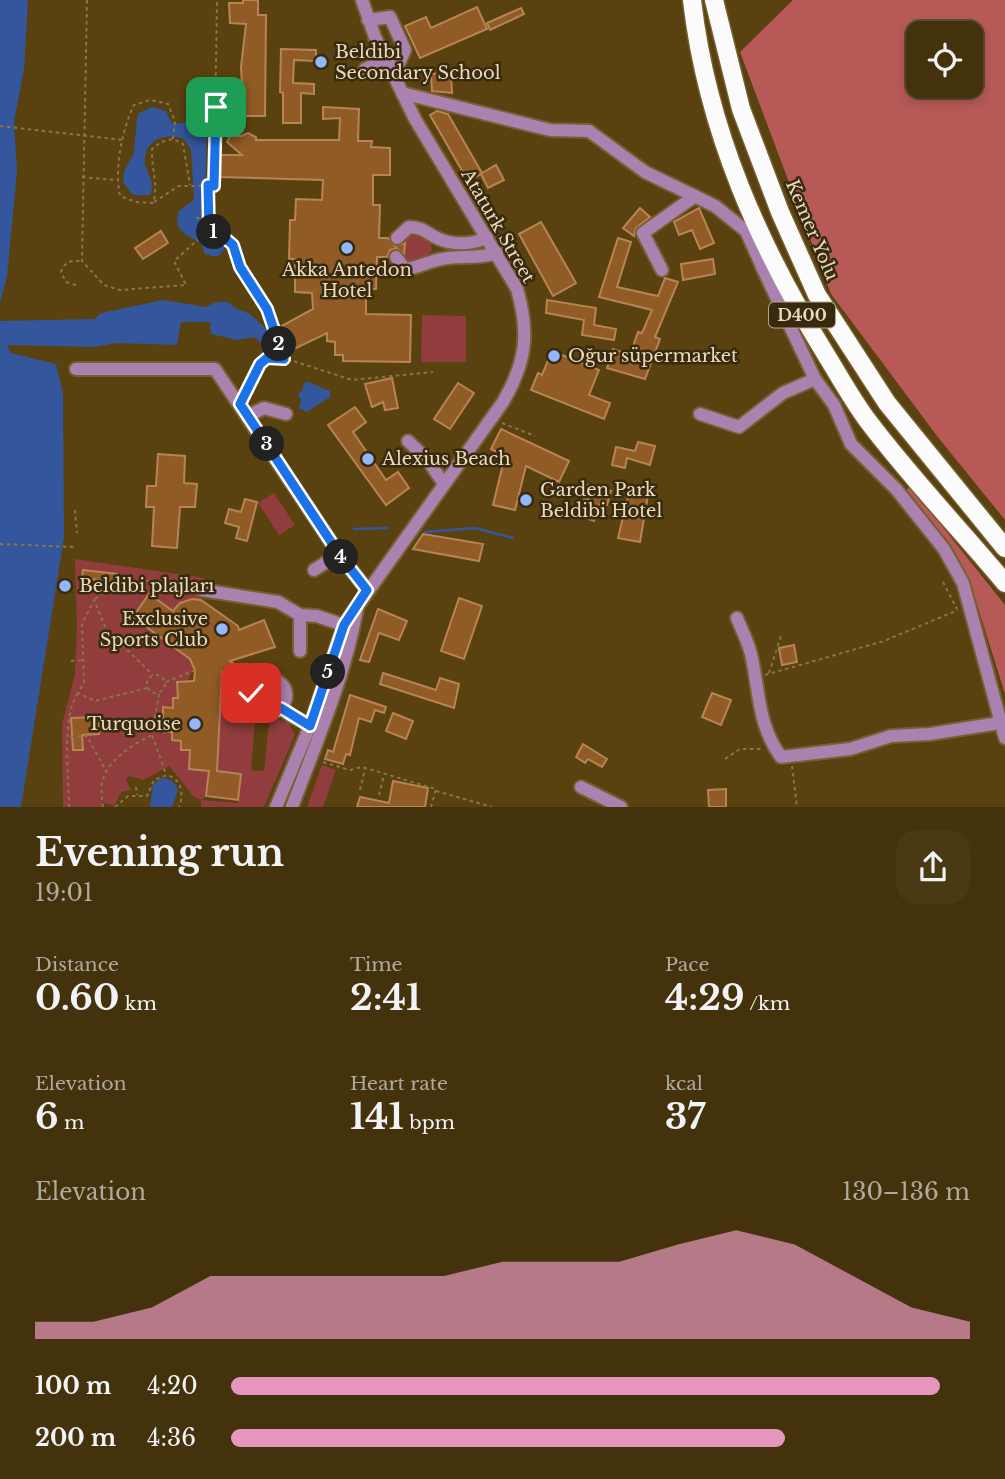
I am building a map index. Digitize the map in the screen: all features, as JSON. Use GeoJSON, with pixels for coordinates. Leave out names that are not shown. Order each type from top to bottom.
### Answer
{"type":"FeatureCollection","features":[{"type":"Feature","properties":{"kind":"highway","name":"D400"},"geometry":{"type":"LineString","coordinates":[[692,0],[696,34],[728,159],[762,237],[798,309],[867,421],[1005,583]]}},
{"type":"Feature","properties":{"kind":"highway","name":"Kemer Yolu"},"geometry":{"type":"LineString","coordinates":[[713,0],[741,109],[780,212],[817,295],[887,403],[1005,548]]}},
{"type":"Feature","properties":{"kind":"street","name":"Ataturk Street"},"geometry":{"type":"LineString","coordinates":[[292,807],[358,605],[518,376],[524,345],[524,316],[517,289],[415,119],[368,20],[362,0]]}},
{"type":"Feature","properties":{"kind":"street"},"geometry":{"type":"LineString","coordinates":[[368,20],[390,17],[405,50],[393,76]]}},
{"type":"Feature","properties":{"kind":"street"},"geometry":{"type":"LineString","coordinates":[[365,69],[386,60]]}},
{"type":"Feature","properties":{"kind":"street"},"geometry":{"type":"LineString","coordinates":[[402,93],[550,130],[589,131],[645,172],[715,206],[746,231],[815,379],[834,405],[851,444],[912,509],[944,548],[963,583],[1005,738]]}},
{"type":"Feature","properties":{"kind":"street"},"geometry":{"type":"LineString","coordinates":[[662,270],[643,233],[695,196]]}},
{"type":"Feature","properties":{"kind":"street"},"geometry":{"type":"LineString","coordinates":[[397,238],[409,227],[424,228],[439,239],[463,243],[478,243],[488,237]]}},
{"type":"Feature","properties":{"kind":"street"},"geometry":{"type":"LineString","coordinates":[[761,265],[762,237]]}},
{"type":"Feature","properties":{"kind":"street"},"geometry":{"type":"LineString","coordinates":[[396,257],[405,269],[419,268],[438,259],[485,258],[497,253]]}},
{"type":"Feature","properties":{"kind":"street"},"geometry":{"type":"LineString","coordinates":[[76,369],[215,369],[339,554],[367,590]]}},
{"type":"Feature","properties":{"kind":"street"},"geometry":{"type":"LineString","coordinates":[[700,414],[739,427],[783,393],[815,379]]}},
{"type":"Feature","properties":{"kind":"street"},"geometry":{"type":"LineString","coordinates":[[244,410],[264,408],[286,414]]}},
{"type":"Feature","properties":{"kind":"street"},"geometry":{"type":"LineString","coordinates":[[408,441],[427,459],[444,484]]}},
{"type":"Feature","properties":{"kind":"street"},"geometry":{"type":"LineString","coordinates":[[314,570],[339,554]]}},
{"type":"Feature","properties":{"kind":"street"},"geometry":{"type":"LineString","coordinates":[[202,590],[278,602],[300,615],[317,616],[349,627]]}},
{"type":"Feature","properties":{"kind":"street"},"geometry":{"type":"LineString","coordinates":[[300,615],[300,651]]}},
{"type":"Feature","properties":{"kind":"street"},"geometry":{"type":"LineString","coordinates":[[737,618],[752,658],[768,738],[781,757],[850,749],[891,736],[930,734],[999,723]]}},
{"type":"Feature","properties":{"kind":"street"},"geometry":{"type":"LineString","coordinates":[[265,677],[282,683],[286,700],[281,708],[269,713],[262,712],[251,700],[254,687],[265,677]]}},
{"type":"Feature","properties":{"kind":"street"},"geometry":{"type":"LineString","coordinates":[[281,708],[316,727]]}},
{"type":"Feature","properties":{"kind":"street","name":"Ataturk Street"},"geometry":{"type":"LineString","coordinates":[[276,807],[316,727]]}},
{"type":"Feature","properties":{"kind":"street"},"geometry":{"type":"LineString","coordinates":[[581,787],[621,807]]}},
{"type":"Feature","properties":{"kind":"path"},"geometry":{"type":"LineString","coordinates":[[82,261],[87,0]]}},
{"type":"Feature","properties":{"kind":"path"},"geometry":{"type":"LineString","coordinates":[[173,139],[175,121],[168,104],[150,100],[134,105],[128,119],[116,180],[120,196],[136,202],[153,203],[179,186],[214,186],[217,0]]}},
{"type":"Feature","properties":{"kind":"path"},"geometry":{"type":"LineString","coordinates":[[0,126],[124,140]]}},
{"type":"Feature","properties":{"kind":"path"},"geometry":{"type":"LineString","coordinates":[[153,203],[157,192],[151,167],[152,149],[161,142],[173,139],[183,144],[190,185]]}},
{"type":"Feature","properties":{"kind":"path"},"geometry":{"type":"LineString","coordinates":[[82,177],[116,180]]}},
{"type":"Feature","properties":{"kind":"path"},"geometry":{"type":"LineString","coordinates":[[208,185],[209,230]]}},
{"type":"Feature","properties":{"kind":"path"},"geometry":{"type":"LineString","coordinates":[[196,218],[207,219]]}},
{"type":"Feature","properties":{"kind":"path"},"geometry":{"type":"LineString","coordinates":[[76,285],[66,282],[61,272],[64,265],[72,260],[82,261],[104,285],[120,290],[186,285],[174,261],[209,230]]}},
{"type":"Feature","properties":{"kind":"path"},"geometry":{"type":"LineString","coordinates":[[209,230],[220,234],[233,245],[240,267],[267,309],[284,359]]}},
{"type":"Feature","properties":{"kind":"path"},"geometry":{"type":"LineString","coordinates":[[244,410],[260,364],[267,358],[284,359],[352,380],[433,372]]}},
{"type":"Feature","properties":{"kind":"path"},"geometry":{"type":"LineString","coordinates":[[491,418],[535,436]]}},
{"type":"Feature","properties":{"kind":"path"},"geometry":{"type":"LineString","coordinates":[[75,510],[77,533]]}},
{"type":"Feature","properties":{"kind":"path"},"geometry":{"type":"LineString","coordinates":[[0,544],[75,547]]}},
{"type":"Feature","properties":{"kind":"path"},"geometry":{"type":"LineString","coordinates":[[69,807],[71,703],[83,683],[82,624],[94,600],[110,588],[130,580],[151,579],[202,590]]}},
{"type":"Feature","properties":{"kind":"path"},"geometry":{"type":"LineString","coordinates":[[754,678],[884,641],[958,610],[943,582]]}},
{"type":"Feature","properties":{"kind":"path"},"geometry":{"type":"LineString","coordinates":[[94,600],[106,629],[153,675],[163,677],[164,689],[159,694],[152,735],[167,775],[178,783],[183,793],[179,807]]}},
{"type":"Feature","properties":{"kind":"path"},"geometry":{"type":"LineString","coordinates":[[769,674],[781,636]]}},
{"type":"Feature","properties":{"kind":"path"},"geometry":{"type":"LineString","coordinates":[[71,661],[84,660]]}},
{"type":"Feature","properties":{"kind":"path"},"geometry":{"type":"LineString","coordinates":[[165,682],[195,670]]}},
{"type":"Feature","properties":{"kind":"path"},"geometry":{"type":"LineString","coordinates":[[153,675],[146,683],[147,688],[152,693],[159,694]]}},
{"type":"Feature","properties":{"kind":"path"},"geometry":{"type":"LineString","coordinates":[[78,693],[95,701],[147,688]]}},
{"type":"Feature","properties":{"kind":"path"},"geometry":{"type":"LineString","coordinates":[[103,807],[102,785],[107,772],[138,741],[152,735]]}},
{"type":"Feature","properties":{"kind":"path"},"geometry":{"type":"LineString","coordinates":[[69,737],[87,736],[107,772]]}},
{"type":"Feature","properties":{"kind":"path"},"geometry":{"type":"LineString","coordinates":[[725,759],[740,750],[775,749]]}},
{"type":"Feature","properties":{"kind":"path"},"geometry":{"type":"LineString","coordinates":[[791,756],[797,807]]}},
{"type":"Feature","properties":{"kind":"path"},"geometry":{"type":"LineString","coordinates":[[318,760],[350,770],[366,768],[492,807]]}},
{"type":"Feature","properties":{"kind":"path"},"geometry":{"type":"LineString","coordinates":[[360,790],[366,768]]}},
{"type":"Feature","properties":{"kind":"path"},"geometry":{"type":"LineString","coordinates":[[379,795],[385,774]]}},
{"type":"Feature","properties":{"kind":"path"},"geometry":{"type":"LineString","coordinates":[[115,807],[128,796],[147,796],[155,780],[167,775]]}},
{"type":"Feature","properties":{"kind":"path"},"geometry":{"type":"LineString","coordinates":[[136,787],[137,796]]}},
{"type":"Feature","properties":{"kind":"path"},"geometry":{"type":"LineString","coordinates":[[431,807],[435,791]]}},
{"type":"Feature","properties":{"kind":"shaded area"},"geometry":{"type":"Polygon","coordinates":[[[793,0],[1005,0],[1005,520],[937,436],[831,294],[740,52],[793,0]]]}},
{"type":"Feature","properties":{"kind":"shaded area"},"geometry":{"type":"Polygon","coordinates":[[[413,234],[430,239],[432,251],[420,262],[408,264],[405,261],[405,237],[413,234]]]}},
{"type":"Feature","properties":{"kind":"shaded area"},"geometry":{"type":"Polygon","coordinates":[[[422,315],[466,316],[466,362],[421,362],[422,315]]]}},
{"type":"Feature","properties":{"kind":"shaded area"},"geometry":{"type":"Polygon","coordinates":[[[910,486],[1005,605],[1005,694],[969,579],[952,547],[905,492],[910,486]]]}},
{"type":"Feature","properties":{"kind":"shaded area"},"geometry":{"type":"Polygon","coordinates":[[[274,493],[295,525],[279,535],[258,503],[274,493]]]}},
{"type":"Feature","properties":{"kind":"shaded area"},"geometry":{"type":"Polygon","coordinates":[[[75,559],[204,578],[201,600],[185,601],[173,611],[149,594],[133,617],[190,659],[194,668],[187,682],[177,682],[184,698],[173,698],[173,708],[163,708],[163,732],[172,732],[172,740],[181,741],[181,750],[190,750],[209,771],[206,796],[202,800],[238,803],[241,774],[217,771],[221,690],[244,693],[246,712],[255,722],[251,770],[264,771],[269,723],[274,717],[289,724],[295,735],[264,807],[201,807],[201,800],[194,797],[169,766],[144,780],[129,776],[126,780],[131,790],[121,792],[114,806],[103,802],[103,807],[63,807],[62,724],[75,674],[75,559]]]}},
{"type":"Feature","properties":{"kind":"shaded area"},"geometry":{"type":"Polygon","coordinates":[[[322,765],[336,770],[323,807],[307,807],[322,765]]]}},
{"type":"Feature","properties":{"kind":"water"},"geometry":{"type":"Polygon","coordinates":[[[0,0],[28,0],[24,69],[14,122],[17,171],[7,276],[0,303],[0,0]]]}},
{"type":"Feature","properties":{"kind":"water"},"geometry":{"type":"Polygon","coordinates":[[[152,107],[166,111],[172,124],[183,123],[194,117],[201,118],[207,127],[207,204],[204,229],[209,235],[217,234],[224,240],[224,250],[217,257],[205,254],[201,244],[179,228],[179,211],[194,200],[191,150],[184,139],[163,137],[152,143],[148,149],[145,163],[152,182],[150,195],[133,195],[123,182],[124,172],[134,153],[137,118],[139,113],[152,107]]]}},
{"type":"Feature","properties":{"kind":"water"},"geometry":{"type":"Polygon","coordinates":[[[163,300],[206,307],[216,302],[228,302],[250,314],[273,335],[272,355],[255,337],[237,340],[211,334],[210,322],[181,322],[177,345],[7,345],[11,353],[56,364],[63,393],[64,537],[21,807],[0,807],[0,321],[95,319],[101,313],[163,300]]]}},
{"type":"Feature","properties":{"kind":"water"},"geometry":{"type":"Polygon","coordinates":[[[308,382],[330,391],[330,397],[307,412],[299,408],[301,400],[298,394],[303,390],[303,383],[308,382]]]}},
{"type":"Feature","properties":{"kind":"water"},"geometry":{"type":"Polygon","coordinates":[[[161,778],[172,781],[178,790],[172,807],[150,807],[153,785],[161,778]]]}},
{"type":"Feature","properties":{"kind":"building"},"geometry":{"type":"Polygon","coordinates":[[[243,0],[258,0],[258,15],[266,15],[265,116],[244,116],[241,67],[246,24],[230,23],[229,3],[243,3],[243,0]]]}},
{"type":"Feature","properties":{"kind":"building"},"geometry":{"type":"Polygon","coordinates":[[[477,7],[487,29],[420,58],[405,26],[426,17],[431,28],[477,7]]]}},
{"type":"Feature","properties":{"kind":"building"},"geometry":{"type":"Polygon","coordinates":[[[521,8],[524,14],[490,30],[487,23],[521,8]]]}},
{"type":"Feature","properties":{"kind":"building"},"geometry":{"type":"Polygon","coordinates":[[[281,49],[316,50],[316,61],[294,60],[293,83],[314,84],[314,94],[301,93],[301,123],[283,123],[283,93],[280,92],[281,49]]]}},
{"type":"Feature","properties":{"kind":"building"},"geometry":{"type":"Polygon","coordinates":[[[451,73],[452,93],[432,91],[431,74],[451,73]]]}},
{"type":"Feature","properties":{"kind":"building","name":"Akka Antedon Hotel"},"geometry":{"type":"Polygon","coordinates":[[[323,107],[359,109],[358,141],[372,141],[371,147],[390,148],[390,175],[373,175],[373,205],[380,205],[379,238],[388,238],[395,246],[405,243],[404,254],[396,248],[390,250],[387,257],[377,257],[376,289],[366,289],[366,314],[411,315],[410,362],[343,361],[343,355],[335,355],[335,342],[327,341],[327,333],[290,351],[278,328],[313,309],[312,293],[295,292],[295,259],[289,259],[290,220],[295,220],[296,199],[322,200],[323,180],[220,177],[220,155],[242,155],[227,142],[230,136],[248,133],[256,137],[256,140],[339,140],[340,118],[323,119],[323,107]]]}},
{"type":"Feature","properties":{"kind":"building"},"geometry":{"type":"Polygon","coordinates":[[[437,111],[448,114],[482,173],[496,165],[504,180],[488,188],[481,174],[468,181],[430,115],[437,111]]]}},
{"type":"Feature","properties":{"kind":"building"},"geometry":{"type":"Polygon","coordinates":[[[640,208],[650,217],[636,228],[634,236],[623,228],[640,208]]]}},
{"type":"Feature","properties":{"kind":"building"},"geometry":{"type":"Polygon","coordinates":[[[699,208],[714,243],[700,249],[692,230],[679,235],[674,222],[699,208]]]}},
{"type":"Feature","properties":{"kind":"building"},"geometry":{"type":"Polygon","coordinates":[[[541,222],[576,283],[553,296],[519,234],[541,222]]]}},
{"type":"Feature","properties":{"kind":"building"},"geometry":{"type":"Polygon","coordinates":[[[161,231],[168,243],[143,259],[135,248],[161,231]]]}},
{"type":"Feature","properties":{"kind":"building"},"geometry":{"type":"Polygon","coordinates":[[[618,238],[631,242],[617,287],[658,296],[665,278],[678,282],[655,337],[660,339],[645,379],[607,368],[613,349],[630,355],[638,332],[642,333],[652,310],[599,297],[618,238]]]}},
{"type":"Feature","properties":{"kind":"building"},"geometry":{"type":"Polygon","coordinates":[[[713,259],[715,274],[683,280],[681,264],[713,259]]]}},
{"type":"Feature","properties":{"kind":"building"},"geometry":{"type":"Polygon","coordinates":[[[547,300],[596,308],[594,325],[616,329],[614,340],[582,335],[584,320],[546,313],[547,300]]]}},
{"type":"Feature","properties":{"kind":"building"},"geometry":{"type":"Polygon","coordinates":[[[552,351],[599,370],[589,395],[610,403],[604,419],[531,390],[538,373],[542,375],[552,351]]]}},
{"type":"Feature","properties":{"kind":"building"},"geometry":{"type":"Polygon","coordinates":[[[392,378],[398,408],[385,410],[383,402],[372,407],[365,384],[392,378]]]}},
{"type":"Feature","properties":{"kind":"building"},"geometry":{"type":"Polygon","coordinates":[[[458,383],[474,393],[450,429],[434,419],[458,383]]]}},
{"type":"Feature","properties":{"kind":"building"},"geometry":{"type":"Polygon","coordinates":[[[355,407],[366,422],[353,432],[386,480],[398,472],[409,488],[386,505],[328,425],[355,407]]]}},
{"type":"Feature","properties":{"kind":"building"},"geometry":{"type":"Polygon","coordinates":[[[501,429],[569,461],[559,482],[526,466],[515,510],[493,505],[505,456],[491,449],[501,429]]]}},
{"type":"Feature","properties":{"kind":"building"},"geometry":{"type":"Polygon","coordinates":[[[638,442],[655,446],[650,465],[627,458],[625,468],[612,465],[616,447],[635,451],[638,442]]]}},
{"type":"Feature","properties":{"kind":"building"},"geometry":{"type":"Polygon","coordinates":[[[158,454],[185,456],[184,483],[197,484],[195,507],[180,507],[177,548],[152,546],[154,507],[146,507],[147,486],[156,486],[158,454]]]}},
{"type":"Feature","properties":{"kind":"building"},"geometry":{"type":"Polygon","coordinates":[[[587,485],[611,491],[607,505],[600,503],[594,521],[586,518],[592,501],[584,499],[587,485]]]}},
{"type":"Feature","properties":{"kind":"building"},"geometry":{"type":"Polygon","coordinates":[[[629,492],[648,495],[640,542],[618,538],[629,492]]]}},
{"type":"Feature","properties":{"kind":"building"},"geometry":{"type":"Polygon","coordinates":[[[245,499],[257,502],[247,541],[236,538],[239,527],[225,523],[229,509],[241,512],[245,499]]]}},
{"type":"Feature","properties":{"kind":"building"},"geometry":{"type":"Polygon","coordinates":[[[423,534],[483,544],[479,561],[413,549],[423,534]]]}},
{"type":"Feature","properties":{"kind":"building"},"geometry":{"type":"Polygon","coordinates":[[[83,570],[117,574],[116,582],[82,578],[83,570]]]}},
{"type":"Feature","properties":{"kind":"building"},"geometry":{"type":"Polygon","coordinates":[[[149,594],[173,611],[180,603],[192,599],[201,600],[238,626],[239,630],[264,620],[275,647],[230,661],[250,677],[249,685],[244,688],[222,672],[217,771],[241,774],[238,800],[206,796],[209,771],[189,769],[190,750],[181,750],[181,741],[172,740],[172,732],[163,732],[163,707],[173,708],[173,698],[178,698],[177,682],[194,681],[195,670],[190,659],[133,617],[149,594]]]}},
{"type":"Feature","properties":{"kind":"building"},"geometry":{"type":"Polygon","coordinates":[[[459,598],[482,606],[464,659],[441,651],[459,598]]]}},
{"type":"Feature","properties":{"kind":"building"},"geometry":{"type":"Polygon","coordinates":[[[378,609],[407,621],[399,640],[379,633],[369,662],[360,660],[378,609]]]}},
{"type":"Feature","properties":{"kind":"building"},"geometry":{"type":"Polygon","coordinates":[[[794,645],[797,662],[782,665],[779,648],[794,645]]]}},
{"type":"Feature","properties":{"kind":"building"},"geometry":{"type":"Polygon","coordinates":[[[383,673],[436,690],[440,678],[459,684],[454,708],[380,684],[383,673]]]}},
{"type":"Feature","properties":{"kind":"building"},"geometry":{"type":"Polygon","coordinates":[[[712,693],[731,700],[721,725],[702,717],[712,693]]]}},
{"type":"Feature","properties":{"kind":"building"},"geometry":{"type":"Polygon","coordinates":[[[350,695],[386,707],[384,713],[375,710],[371,722],[359,718],[350,755],[346,754],[343,764],[325,759],[328,750],[333,752],[350,695]]]}},
{"type":"Feature","properties":{"kind":"building"},"geometry":{"type":"Polygon","coordinates":[[[393,713],[413,721],[406,739],[386,731],[393,713]]]}},
{"type":"Feature","properties":{"kind":"building"},"geometry":{"type":"Polygon","coordinates":[[[98,717],[99,734],[82,735],[83,750],[73,750],[71,718],[98,717]]]}},
{"type":"Feature","properties":{"kind":"building"},"geometry":{"type":"Polygon","coordinates":[[[583,744],[607,759],[602,767],[588,759],[585,763],[576,757],[583,744]]]}},
{"type":"Feature","properties":{"kind":"building"},"geometry":{"type":"Polygon","coordinates":[[[393,781],[428,788],[425,807],[357,807],[360,797],[389,803],[393,781]]]}},
{"type":"Feature","properties":{"kind":"building"},"geometry":{"type":"Polygon","coordinates":[[[726,789],[726,807],[709,807],[708,790],[726,789]]]}},
{"type":"Feature","properties":{"kind":"waterway"},"geometry":{"type":"LineString","coordinates":[[354,529],[388,528]]}},
{"type":"Feature","properties":{"kind":"waterway"},"geometry":{"type":"LineString","coordinates":[[425,532],[475,528],[513,538]]}},
{"type":"Feature","properties":{"kind":"place","name":"Beldibi Secondary School"},"geometry":{"type":"Point","coordinates":[321,62]}},
{"type":"Feature","properties":{"kind":"place","name":"Akka Antedon Hotel"},"geometry":{"type":"Point","coordinates":[347,248]}},
{"type":"Feature","properties":{"kind":"place","name":"Oğur süpermarket"},"geometry":{"type":"Point","coordinates":[554,356]}},
{"type":"Feature","properties":{"kind":"place","name":"Alexius Beach"},"geometry":{"type":"Point","coordinates":[368,459]}},
{"type":"Feature","properties":{"kind":"place","name":"Garden Park Beldibi Hotel"},"geometry":{"type":"Point","coordinates":[526,500]}},
{"type":"Feature","properties":{"kind":"place","name":"Beldibi plajları"},"geometry":{"type":"Point","coordinates":[65,586]}},
{"type":"Feature","properties":{"kind":"place","name":"Exclusive Sports Club"},"geometry":{"type":"Point","coordinates":[222,629]}},
{"type":"Feature","properties":{"kind":"place","name":"Turquoise"},"geometry":{"type":"Point","coordinates":[195,724]}},
{"type":"Feature","properties":{"kind":"route"},"geometry":{"type":"LineString","coordinates":[[216,107],[214,186],[208,185],[209,230],[220,234],[233,245],[240,267],[267,309],[284,359],[267,358],[260,364],[240,404],[339,554],[367,590],[344,625],[310,726],[281,708],[269,713],[262,712],[255,707],[251,693]]}}]}
